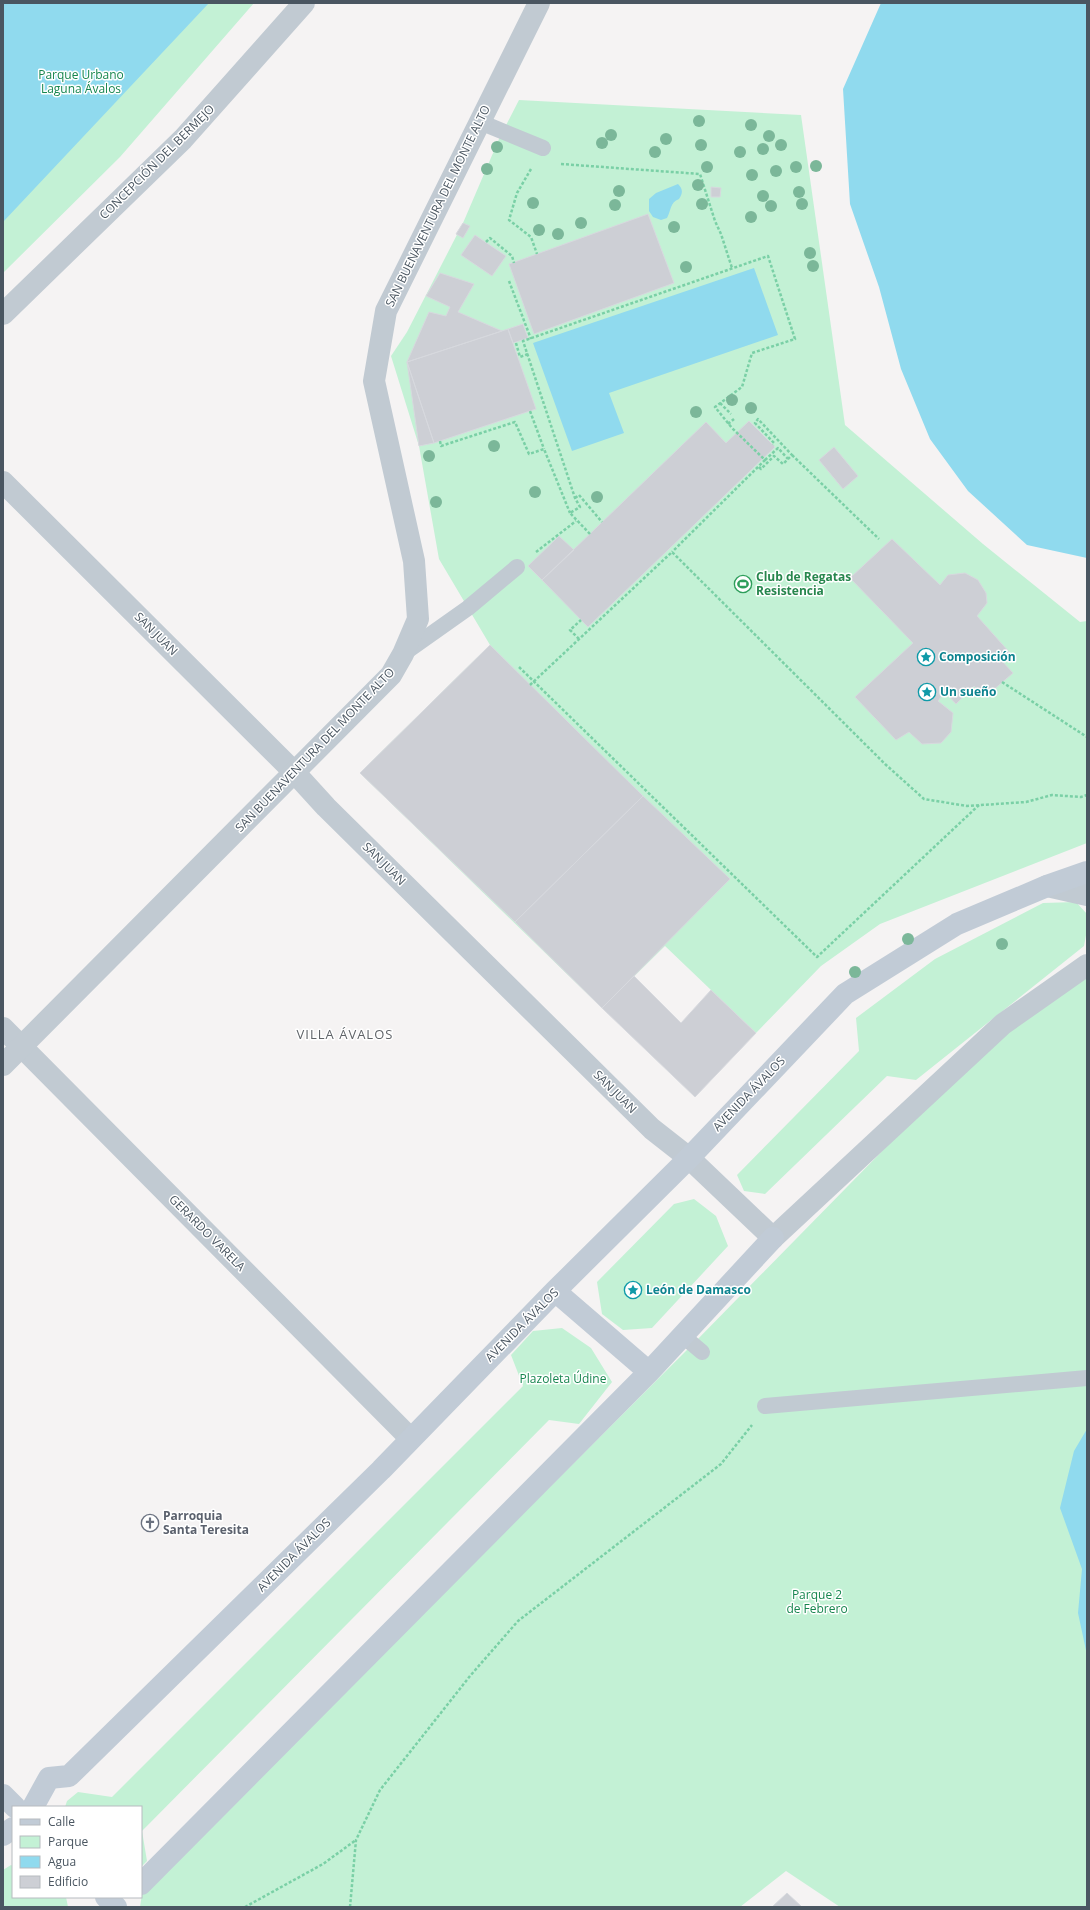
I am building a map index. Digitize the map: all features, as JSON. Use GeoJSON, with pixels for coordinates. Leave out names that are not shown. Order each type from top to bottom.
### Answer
{"type":"FeatureCollection","features":[{"type":"Feature","properties":{"kind":"main road","name":"AVENIDA ÁVALOS"},"geometry":{"type":"LineString","coordinates":[[34,1806],[49,1778],[69,1776],[381,1470],[410,1438],[555,1291],[689,1158],[845,994],[957,924],[1047,886],[1087,872]]}},
{"type":"Feature","properties":{"kind":"main road"},"geometry":{"type":"LineString","coordinates":[[142,1883],[649,1372],[774,1238]]}},
{"type":"Feature","properties":{"kind":"main road"},"geometry":{"type":"LineString","coordinates":[[555,1291],[649,1372]]}},
{"type":"Feature","properties":{"kind":"main road"},"geometry":{"type":"LineString","coordinates":[[3,1795],[14,1806]]}},
{"type":"Feature","properties":{"kind":"main road"},"geometry":{"type":"LineString","coordinates":[[3,1835],[12,1829]]}},
{"type":"Feature","properties":{"kind":"main road"},"geometry":{"type":"LineString","coordinates":[[107,1898],[117,1907],[127,1898]]}},
{"type":"Feature","properties":{"kind":"street","name":"CONCEPCIÓN DEL BERMEJO"},"geometry":{"type":"LineString","coordinates":[[3,314],[183,139],[304,3]]}},
{"type":"Feature","properties":{"kind":"street","name":"SAN BUENAVENTURA DEL MONTE ALTO"},"geometry":{"type":"LineString","coordinates":[[3,1065],[391,675],[403,654],[418,619],[414,561],[374,381],[386,311],[539,3]]}},
{"type":"Feature","properties":{"kind":"street","name":"SAN JUAN"},"geometry":{"type":"LineString","coordinates":[[3,482],[295,773],[332,812],[652,1129],[689,1158],[774,1238]]}},
{"type":"Feature","properties":{"kind":"street"},"geometry":{"type":"LineString","coordinates":[[1047,886],[1087,895]]}},
{"type":"Feature","properties":{"kind":"street"},"geometry":{"type":"LineString","coordinates":[[774,1238],[1003,1024],[1087,965]]}},
{"type":"Feature","properties":{"kind":"street","name":"GERARDO VARELA"},"geometry":{"type":"LineString","coordinates":[[3,1028],[410,1438]]}},
{"type":"Feature","properties":{"kind":"lane"},"geometry":{"type":"LineString","coordinates":[[480,122],[543,148]]}},
{"type":"Feature","properties":{"kind":"lane"},"geometry":{"type":"LineString","coordinates":[[403,654],[468,608],[517,568]]}},
{"type":"Feature","properties":{"kind":"lane"},"geometry":{"type":"LineString","coordinates":[[683,1336],[702,1352]]}},
{"type":"Feature","properties":{"kind":"lane"},"geometry":{"type":"LineString","coordinates":[[765,1406],[1087,1378]]}},
{"type":"Feature","properties":{"kind":"path"},"geometry":{"type":"LineString","coordinates":[[537,254],[531,237],[509,220],[517,193],[543,148]]}},
{"type":"Feature","properties":{"kind":"path"},"geometry":{"type":"LineString","coordinates":[[558,164],[700,174],[732,268]]}},
{"type":"Feature","properties":{"kind":"path"},"geometry":{"type":"LineString","coordinates":[[486,242],[490,238],[512,256],[514,263]]}},
{"type":"Feature","properties":{"kind":"path"},"geometry":{"type":"LineString","coordinates":[[570,513],[580,507],[574,498],[523,341],[768,256],[795,339],[752,353],[742,387],[715,407],[728,424],[765,460]]}},
{"type":"Feature","properties":{"kind":"path"},"geometry":{"type":"LineString","coordinates":[[509,281],[531,339]]}},
{"type":"Feature","properties":{"kind":"path"},"geometry":{"type":"LineString","coordinates":[[516,343],[520,357],[528,354]]}},
{"type":"Feature","properties":{"kind":"path"},"geometry":{"type":"LineString","coordinates":[[720,403],[731,414]]}},
{"type":"Feature","properties":{"kind":"path"},"geometry":{"type":"LineString","coordinates":[[530,411],[570,513],[590,534]]}},
{"type":"Feature","properties":{"kind":"path"},"geometry":{"type":"LineString","coordinates":[[728,424],[734,419]]}},
{"type":"Feature","properties":{"kind":"path"},"geometry":{"type":"LineString","coordinates":[[772,445],[774,443],[755,423],[758,419],[792,455],[879,539]]}},
{"type":"Feature","properties":{"kind":"path"},"geometry":{"type":"LineString","coordinates":[[440,441],[441,446],[515,422],[529,454],[544,449]]}},
{"type":"Feature","properties":{"kind":"path"},"geometry":{"type":"LineString","coordinates":[[530,685],[672,552],[778,448],[788,459]]}},
{"type":"Feature","properties":{"kind":"path"},"geometry":{"type":"LineString","coordinates":[[759,467],[761,469],[774,456],[783,464],[792,455]]}},
{"type":"Feature","properties":{"kind":"path"},"geometry":{"type":"LineString","coordinates":[[574,498],[579,495],[602,522]]}},
{"type":"Feature","properties":{"kind":"path"},"geometry":{"type":"LineString","coordinates":[[517,568],[576,520]]}},
{"type":"Feature","properties":{"kind":"path"},"geometry":{"type":"LineString","coordinates":[[672,552],[885,764],[924,799],[967,806],[1026,802],[1052,794],[1081,797],[1087,795]]}},
{"type":"Feature","properties":{"kind":"path"},"geometry":{"type":"LineString","coordinates":[[579,639],[570,630],[581,620]]}},
{"type":"Feature","properties":{"kind":"path"},"geometry":{"type":"LineString","coordinates":[[519,667],[817,957],[979,805]]}},
{"type":"Feature","properties":{"kind":"path"},"geometry":{"type":"LineString","coordinates":[[1002,682],[1087,737]]}},
{"type":"Feature","properties":{"kind":"path"},"geometry":{"type":"LineString","coordinates":[[350,1907],[356,1840],[380,1790],[470,1676],[518,1622],[721,1464],[760,1415],[765,1406]]}},
{"type":"Feature","properties":{"kind":"path"},"geometry":{"type":"LineString","coordinates":[[245,1907],[323,1864],[356,1840]]}},
{"type":"Feature","properties":{"kind":"green space","name":"Parque Urbano Laguna Ávalos"},"geometry":{"type":"Polygon","coordinates":[[[3,3],[254,3],[120,157],[3,273],[3,3]]]}},
{"type":"Feature","properties":{"kind":"green space","name":"Club de Regatas Resistencia"},"geometry":{"type":"Polygon","coordinates":[[[519,100],[801,115],[845,425],[983,544],[1080,622],[1087,621],[1087,843],[880,924],[821,966],[756,1033],[665,946],[602,1008],[360,773],[490,645],[439,559],[419,446],[391,356],[407,332],[463,223],[499,139],[519,100]]]}},
{"type":"Feature","properties":{"kind":"green space"},"geometry":{"type":"Polygon","coordinates":[[[1076,902],[1087,914],[1087,930],[1084,946],[916,1080],[887,1076],[765,1194],[744,1191],[737,1175],[859,1051],[856,1018],[935,959],[1043,903],[1076,902]]]}},
{"type":"Feature","properties":{"kind":"green space","name":"Parque 2 de Febrero"},"geometry":{"type":"Polygon","coordinates":[[[1087,975],[1087,1907],[840,1907],[786,1871],[740,1907],[140,1907],[142,1894],[694,1343],[998,1033],[1087,975]]]}},
{"type":"Feature","properties":{"kind":"green space"},"geometry":{"type":"Polygon","coordinates":[[[694,1199],[716,1216],[728,1246],[652,1328],[623,1330],[602,1314],[597,1282],[674,1204],[694,1199]]]}},
{"type":"Feature","properties":{"kind":"green space","name":"Plazoleta Údine"},"geometry":{"type":"Polygon","coordinates":[[[562,1328],[591,1348],[612,1382],[579,1424],[549,1420],[142,1831],[142,1806],[65,1806],[67,1801],[78,1792],[112,1797],[523,1386],[511,1355],[533,1331],[562,1328]]]}},
{"type":"Feature","properties":{"kind":"green space","name":"Plazoleta Údine"},"geometry":{"type":"Polygon","coordinates":[[[142,1831],[147,1861],[142,1866],[142,1831]]]}},
{"type":"Feature","properties":{"kind":"green space"},"geometry":{"type":"Polygon","coordinates":[[[12,1866],[12,1898],[66,1898],[68,1907],[3,1907],[3,1870],[12,1866]]]}},
{"type":"Feature","properties":{"kind":"water","name":"Parque Urbano Laguna Ávalos"},"geometry":{"type":"Polygon","coordinates":[[[3,3],[209,3],[3,222],[3,3]]]}},
{"type":"Feature","properties":{"kind":"water"},"geometry":{"type":"Polygon","coordinates":[[[881,3],[1087,3],[1087,558],[1027,545],[968,491],[930,439],[901,369],[879,287],[850,204],[843,89],[881,3]]]}},
{"type":"Feature","properties":{"kind":"water"},"geometry":{"type":"Polygon","coordinates":[[[678,184],[682,189],[681,195],[679,199],[672,204],[667,218],[661,220],[653,217],[649,211],[649,199],[656,193],[678,184]]]}},
{"type":"Feature","properties":{"kind":"water"},"geometry":{"type":"Polygon","coordinates":[[[754,268],[778,335],[609,393],[624,433],[572,451],[533,343],[754,268]]]}},
{"type":"Feature","properties":{"kind":"water"},"geometry":{"type":"Polygon","coordinates":[[[1087,1429],[1087,1655],[1078,1613],[1082,1569],[1060,1508],[1074,1451],[1087,1429]]]}},
{"type":"Feature","properties":{"kind":"building"},"geometry":{"type":"Polygon","coordinates":[[[711,187],[721,188],[720,197],[711,197],[711,187]]]}},
{"type":"Feature","properties":{"kind":"building"},"geometry":{"type":"Polygon","coordinates":[[[648,214],[674,283],[534,334],[509,264],[648,214]]]}},
{"type":"Feature","properties":{"kind":"building"},"geometry":{"type":"Polygon","coordinates":[[[463,223],[470,226],[463,238],[456,234],[463,223]]]}},
{"type":"Feature","properties":{"kind":"building"},"geometry":{"type":"Polygon","coordinates":[[[475,235],[506,256],[492,276],[461,255],[475,235]]]}},
{"type":"Feature","properties":{"kind":"building"},"geometry":{"type":"Polygon","coordinates":[[[440,273],[474,284],[458,312],[502,331],[407,362],[429,312],[446,316],[450,307],[426,296],[440,273]]]}},
{"type":"Feature","properties":{"kind":"building"},"geometry":{"type":"Polygon","coordinates":[[[523,324],[528,338],[513,343],[508,329],[523,324]]]}},
{"type":"Feature","properties":{"kind":"building"},"geometry":{"type":"Polygon","coordinates":[[[508,329],[536,409],[434,443],[407,362],[508,329]]]}},
{"type":"Feature","properties":{"kind":"building"},"geometry":{"type":"Polygon","coordinates":[[[407,362],[434,443],[419,446],[407,362]]]}},
{"type":"Feature","properties":{"kind":"building"},"geometry":{"type":"Polygon","coordinates":[[[749,421],[775,447],[588,627],[542,580],[706,422],[726,443],[749,421]]]}},
{"type":"Feature","properties":{"kind":"building"},"geometry":{"type":"Polygon","coordinates":[[[834,447],[858,476],[843,489],[819,460],[834,447]]]}},
{"type":"Feature","properties":{"kind":"building"},"geometry":{"type":"Polygon","coordinates":[[[559,536],[574,550],[542,580],[528,566],[559,536]]]}},
{"type":"Feature","properties":{"kind":"building"},"geometry":{"type":"Polygon","coordinates":[[[892,539],[940,585],[948,575],[965,573],[978,580],[986,593],[987,603],[977,616],[1010,653],[1002,661],[1013,673],[985,697],[974,686],[956,704],[945,692],[938,701],[953,713],[951,732],[941,743],[922,744],[909,732],[896,740],[855,697],[913,643],[850,578],[892,539]]]}},
{"type":"Feature","properties":{"kind":"building"},"geometry":{"type":"Polygon","coordinates":[[[490,645],[643,796],[515,922],[360,773],[490,645]]]}},
{"type":"Feature","properties":{"kind":"building"},"geometry":{"type":"Polygon","coordinates":[[[643,796],[730,879],[602,1008],[515,922],[643,796]]]}},
{"type":"Feature","properties":{"kind":"building"},"geometry":{"type":"Polygon","coordinates":[[[634,976],[681,1023],[711,990],[756,1033],[695,1097],[602,1008],[634,976]]]}},
{"type":"Feature","properties":{"kind":"building"},"geometry":{"type":"Polygon","coordinates":[[[787,1893],[802,1907],[772,1907],[787,1893]]]}},
{"type":"Feature","properties":{"kind":"place","name":"Club de Regatas Resistencia"},"geometry":{"type":"Point","coordinates":[743,584]}},
{"type":"Feature","properties":{"kind":"place","name":"Composición"},"geometry":{"type":"Point","coordinates":[926,657]}},
{"type":"Feature","properties":{"kind":"place","name":"Un sueño"},"geometry":{"type":"Point","coordinates":[927,692]}},
{"type":"Feature","properties":{"kind":"place","name":"León de Damasco"},"geometry":{"type":"Point","coordinates":[633,1290]}},
{"type":"Feature","properties":{"kind":"place","name":"Parroquia Santa Teresita"},"geometry":{"type":"Point","coordinates":[150,1523]}},
{"type":"Feature","properties":{"kind":"district","name":"VILLA ÁVALOS"},"geometry":{"type":"Point","coordinates":[345,1034]}}]}
